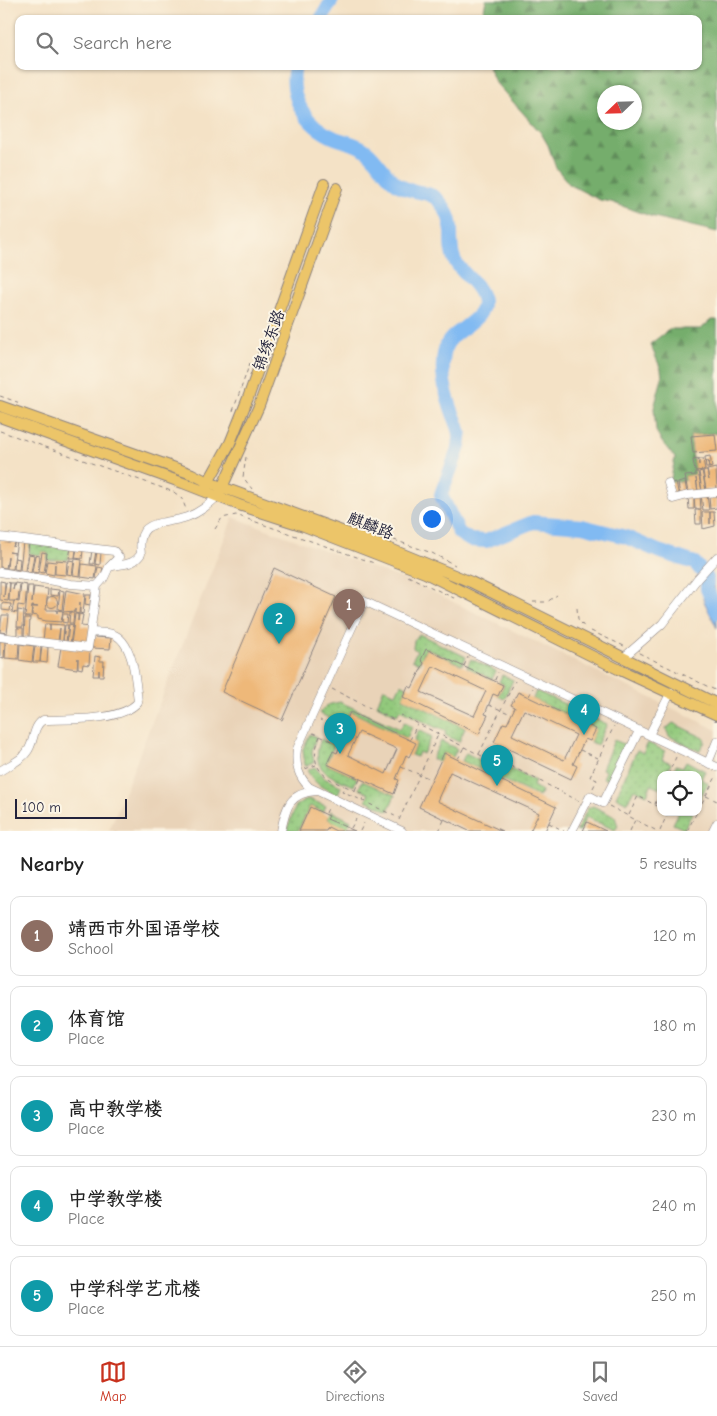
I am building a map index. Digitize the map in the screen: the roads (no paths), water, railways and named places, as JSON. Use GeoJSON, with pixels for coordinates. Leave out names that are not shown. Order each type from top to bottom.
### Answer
{"type":"FeatureCollection","features":[{"type":"Feature","properties":{"kind":"main road","name":"锦绣东路"},"geometry":{"type":"LineString","coordinates":[[206,486],[230,443],[248,398],[324,184]]}},
{"type":"Feature","properties":{"kind":"main road","name":"锦绣东路"},"geometry":{"type":"LineString","coordinates":[[217,497],[224,486],[281,348],[337,188]]}},
{"type":"Feature","properties":{"kind":"main road","name":"麒麟路"},"geometry":{"type":"LineString","coordinates":[[0,406],[192,474],[217,497],[304,526],[426,573],[717,715]]}},
{"type":"Feature","properties":{"kind":"main road","name":"麒麟路"},"geometry":{"type":"LineString","coordinates":[[0,417],[206,486],[224,486],[430,564],[717,704]]}},
{"type":"Feature","properties":{"kind":"street"},"geometry":{"type":"LineString","coordinates":[[668,483],[673,499],[688,495],[717,492]]}},
{"type":"Feature","properties":{"kind":"street"},"geometry":{"type":"LineString","coordinates":[[109,567],[130,564],[137,560],[141,554],[140,537],[143,530],[150,526],[185,518],[197,513],[217,497]]}},
{"type":"Feature","properties":{"kind":"street"},"geometry":{"type":"LineString","coordinates":[[0,537],[63,546],[102,548],[114,551],[120,557],[109,567],[104,578],[97,586],[92,632],[88,648],[0,637]]}},
{"type":"Feature","properties":{"kind":"street"},"geometry":{"type":"LineString","coordinates":[[624,658],[662,624],[715,559]]}},
{"type":"Feature","properties":{"kind":"street"},"geometry":{"type":"LineString","coordinates":[[0,572],[71,584],[97,586]]}},
{"type":"Feature","properties":{"kind":"street"},"geometry":{"type":"LineString","coordinates":[[281,831],[285,812],[298,795],[297,749],[364,600],[616,721],[717,767]]}},
{"type":"Feature","properties":{"kind":"street"},"geometry":{"type":"LineString","coordinates":[[0,771],[22,759],[28,752],[36,728],[43,720],[92,719],[122,710],[138,702],[134,667],[123,643],[112,634],[92,632]]}},
{"type":"Feature","properties":{"kind":"street"},"geometry":{"type":"LineString","coordinates":[[649,735],[671,692]]}},
{"type":"Feature","properties":{"kind":"street"},"geometry":{"type":"LineString","coordinates":[[572,831],[590,796],[603,803],[639,731]]}},
{"type":"Feature","properties":{"kind":"street"},"geometry":{"type":"LineString","coordinates":[[708,763],[717,741]]}},
{"type":"Feature","properties":{"kind":"street"},"geometry":{"type":"LineString","coordinates":[[299,774],[309,787],[316,791],[398,829]]}},
{"type":"Feature","properties":{"kind":"street"},"geometry":{"type":"LineString","coordinates":[[298,795],[316,791]]}},
{"type":"Feature","properties":{"kind":"street"},"geometry":{"type":"LineString","coordinates":[[713,831],[717,823]]}},
{"type":"Feature","properties":{"kind":"water"},"geometry":{"type":"Polygon","coordinates":[[[709,571],[715,590],[717,628],[703,599],[705,592],[702,578],[709,571]]]}},
{"type":"Feature","properties":{"kind":"waterway"},"geometry":{"type":"LineString","coordinates":[[323,15],[332,0]]}},
{"type":"Feature","properties":{"kind":"waterway"},"geometry":{"type":"LineString","coordinates":[[295,70],[294,89],[297,100],[302,110],[316,126],[335,138],[367,151],[398,185],[409,190],[431,195],[439,201],[451,225],[451,246],[455,261],[477,287],[482,297],[483,306],[480,313],[448,342],[443,357],[444,383],[459,429],[460,440],[441,495],[459,533],[470,540],[486,541],[533,522],[582,526],[626,537],[658,551],[695,563],[707,578],[707,589],[717,612]]}},
{"type":"Feature","properties":{"kind":"place","name":"靖西市外国语学校"},"geometry":{"type":"Point","coordinates":[349,630]}},
{"type":"Feature","properties":{"kind":"place","name":"体育馆"},"geometry":{"type":"Point","coordinates":[279,644]}},
{"type":"Feature","properties":{"kind":"place","name":"中学教学楼"},"geometry":{"type":"Point","coordinates":[584,735]}},
{"type":"Feature","properties":{"kind":"place","name":"高中教学楼"},"geometry":{"type":"Point","coordinates":[340,754]}},
{"type":"Feature","properties":{"kind":"place","name":"中学科学艺术楼"},"geometry":{"type":"Point","coordinates":[497,786]}}]}
